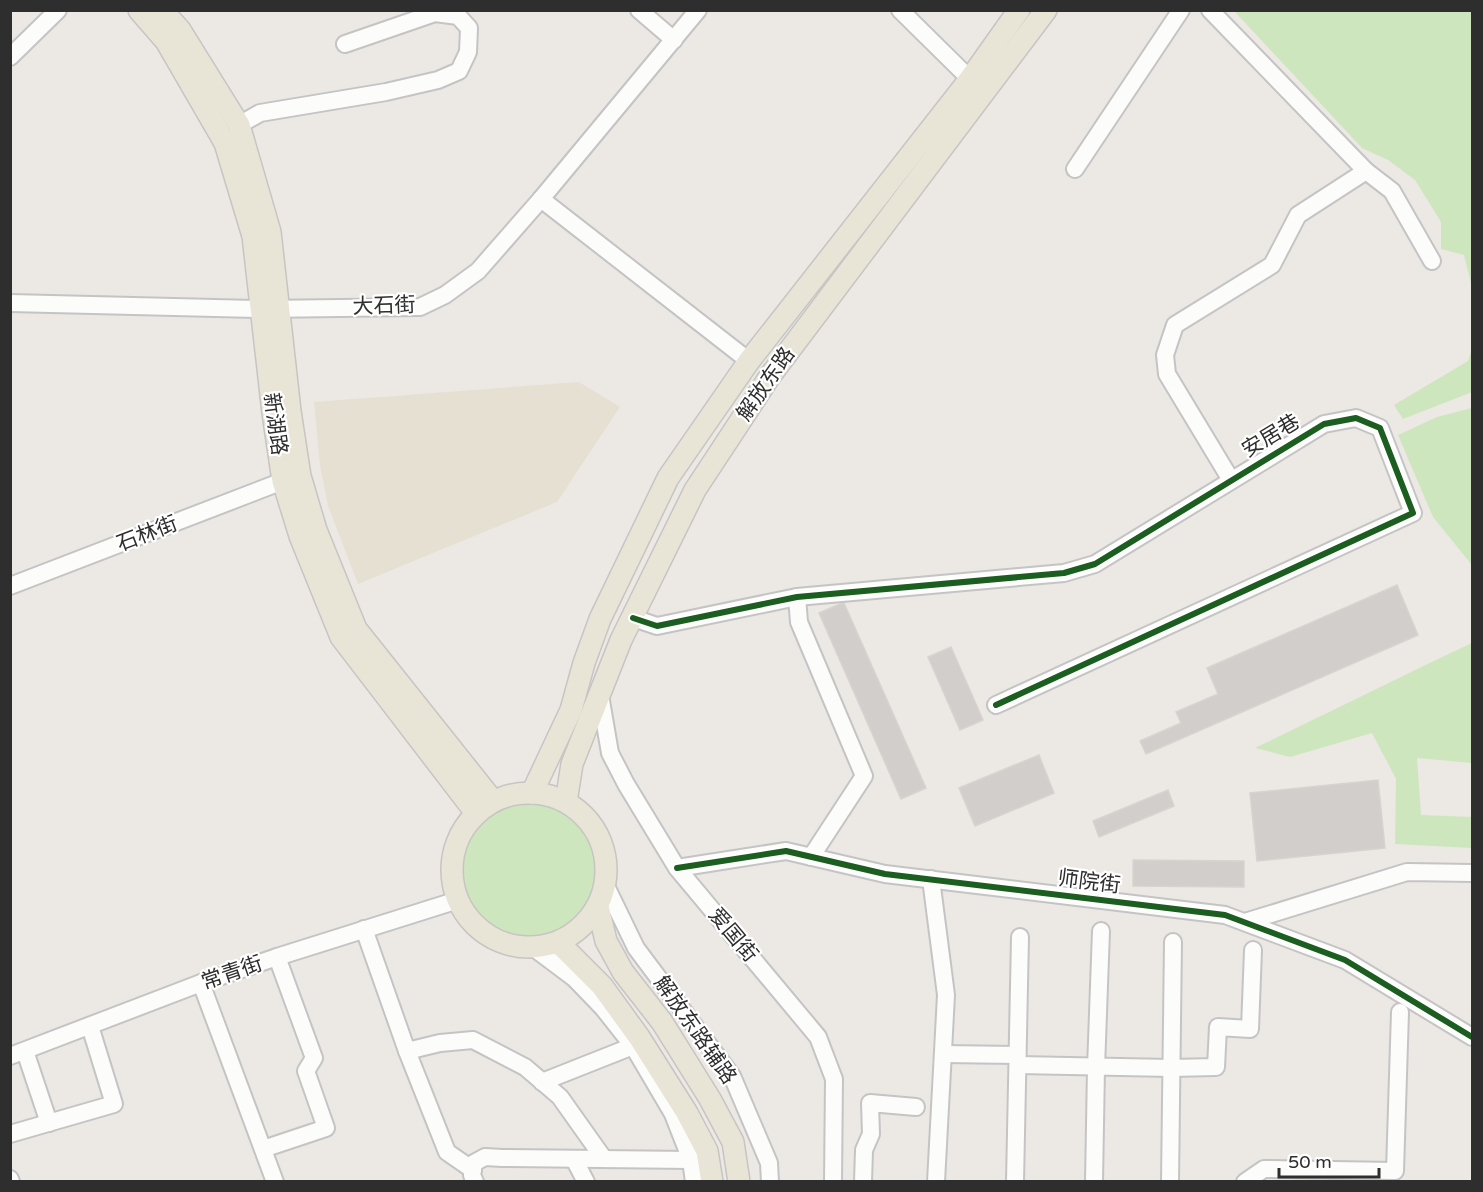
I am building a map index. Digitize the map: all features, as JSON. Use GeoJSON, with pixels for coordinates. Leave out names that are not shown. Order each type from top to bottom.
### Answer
{"type":"FeatureCollection","features":[{"type":"Feature","properties":{"kind":"main road","name":"新湖路"},"geometry":{"type":"LineString","coordinates":[[139,10],[166,41],[225,143],[253,236],[270,308]]}},
{"type":"Feature","properties":{"kind":"main road","name":"新湖路"},"geometry":{"type":"LineString","coordinates":[[162,10],[180,30],[239,125],[270,232],[273,413],[292,479],[357,629],[485,807]]}},
{"type":"Feature","properties":{"kind":"main road","name":"解放东路"},"geometry":{"type":"LineString","coordinates":[[532,793],[571,710],[584,663],[600,619],[668,478],[749,361],[970,79],[1019,10]]}},
{"type":"Feature","properties":{"kind":"main road","name":"解放东路"},"geometry":{"type":"LineString","coordinates":[[566,802],[572,764],[621,640],[695,490],[770,375],[1046,10]]}},
{"type":"Feature","properties":{"kind":"main road"},"geometry":{"type":"LineString","coordinates":[[512,794],[550,795],[566,802],[585,817],[599,837],[606,860],[605,884],[598,907],[579,930],[558,942],[534,948],[510,946],[488,936],[470,920],[458,900],[452,877],[453,854],[462,831],[485,807],[512,794]]}},
{"type":"Feature","properties":{"kind":"main road"},"geometry":{"type":"LineString","coordinates":[[598,907],[606,941],[623,972],[662,1022],[710,1099],[733,1143],[739,1182]]}},
{"type":"Feature","properties":{"kind":"main road"},"geometry":{"type":"LineString","coordinates":[[558,942],[602,986],[639,1037],[687,1113],[707,1151],[712,1182]]}},
{"type":"Feature","properties":{"kind":"street"},"geometry":{"type":"LineString","coordinates":[[10,57],[58,10]]}},
{"type":"Feature","properties":{"kind":"street"},"geometry":{"type":"LineString","coordinates":[[639,10],[674,40]]}},
{"type":"Feature","properties":{"kind":"street","name":"大石街"},"geometry":{"type":"LineString","coordinates":[[10,303],[270,308],[420,307],[445,295],[478,271],[699,10]]}},
{"type":"Feature","properties":{"kind":"street"},"geometry":{"type":"LineString","coordinates":[[900,10],[970,79]]}},
{"type":"Feature","properties":{"kind":"street"},"geometry":{"type":"LineString","coordinates":[[1075,168],[1180,10]]}},
{"type":"Feature","properties":{"kind":"street"},"geometry":{"type":"LineString","coordinates":[[1210,10],[1366,171],[1392,191],[1432,261]]}},
{"type":"Feature","properties":{"kind":"street"},"geometry":{"type":"LineString","coordinates":[[239,125],[260,113],[386,92],[438,80],[459,71],[468,52],[469,28],[458,16],[435,13],[345,44]]}},
{"type":"Feature","properties":{"kind":"street"},"geometry":{"type":"LineString","coordinates":[[1231,480],[1167,374],[1165,355],[1175,325],[1272,265],[1298,215],[1366,171]]}},
{"type":"Feature","properties":{"kind":"street"},"geometry":{"type":"LineString","coordinates":[[541,199],[749,361]]}},
{"type":"Feature","properties":{"kind":"street","name":"安居巷"},"geometry":{"type":"LineString","coordinates":[[633,618],[657,626],[797,597],[1064,573],[1095,564],[1324,424],[1356,418],[1380,428],[1413,513],[996,705]]}},
{"type":"Feature","properties":{"kind":"street","name":"石林街"},"geometry":{"type":"LineString","coordinates":[[10,586],[292,479]]}},
{"type":"Feature","properties":{"kind":"street"},"geometry":{"type":"LineString","coordinates":[[797,597],[799,622],[864,776],[811,857]]}},
{"type":"Feature","properties":{"kind":"street","name":"爱国街"},"geometry":{"type":"LineString","coordinates":[[600,695],[610,753],[677,868],[818,1037],[834,1079],[833,1182]]}},
{"type":"Feature","properties":{"kind":"street","name":"师院街"},"geometry":{"type":"LineString","coordinates":[[677,868],[786,851],[885,874],[1225,915],[1345,960],[1473,1037]]}},
{"type":"Feature","properties":{"kind":"street"},"geometry":{"type":"LineString","coordinates":[[1245,922],[1407,872],[1473,873]]}},
{"type":"Feature","properties":{"kind":"street"},"geometry":{"type":"LineString","coordinates":[[931,879],[946,994],[936,1182]]}},
{"type":"Feature","properties":{"kind":"street","name":"解放东路辅路"},"geometry":{"type":"LineString","coordinates":[[605,884],[636,948],[732,1076],[769,1163],[770,1182]]}},
{"type":"Feature","properties":{"kind":"street","name":"常青街"},"geometry":{"type":"LineString","coordinates":[[18,1054],[201,983],[458,900]]}},
{"type":"Feature","properties":{"kind":"street"},"geometry":{"type":"LineString","coordinates":[[364,929],[406,1051],[447,1152],[474,1176]]}},
{"type":"Feature","properties":{"kind":"street"},"geometry":{"type":"LineString","coordinates":[[1094,1182],[1101,931]]}},
{"type":"Feature","properties":{"kind":"street"},"geometry":{"type":"LineString","coordinates":[[1015,1182],[1020,937]]}},
{"type":"Feature","properties":{"kind":"street"},"geometry":{"type":"LineString","coordinates":[[1170,1182],[1173,942]]}},
{"type":"Feature","properties":{"kind":"street"},"geometry":{"type":"LineString","coordinates":[[534,948],[574,978],[603,1008],[633,1046],[673,1114],[691,1160],[694,1182]]}},
{"type":"Feature","properties":{"kind":"street"},"geometry":{"type":"LineString","coordinates":[[943,1054],[1096,1068],[1216,1067],[1218,1027],[1250,1029],[1253,950]]}},
{"type":"Feature","properties":{"kind":"street"},"geometry":{"type":"LineString","coordinates":[[263,1149],[326,1128],[306,1071],[314,1058],[277,957]]}},
{"type":"Feature","properties":{"kind":"street"},"geometry":{"type":"LineString","coordinates":[[201,983],[275,1182]]}},
{"type":"Feature","properties":{"kind":"street"},"geometry":{"type":"LineString","coordinates":[[1246,1181],[1264,1169],[1395,1171],[1401,1012]]}},
{"type":"Feature","properties":{"kind":"street"},"geometry":{"type":"LineString","coordinates":[[10,1134],[114,1104],[90,1026]]}},
{"type":"Feature","properties":{"kind":"street"},"geometry":{"type":"LineString","coordinates":[[406,1051],[440,1043],[473,1040],[525,1067],[560,1097],[604,1160]]}},
{"type":"Feature","properties":{"kind":"street"},"geometry":{"type":"LineString","coordinates":[[542,1082],[633,1046]]}},
{"type":"Feature","properties":{"kind":"street"},"geometry":{"type":"LineString","coordinates":[[18,1054],[49,1123]]}},
{"type":"Feature","properties":{"kind":"street"},"geometry":{"type":"LineString","coordinates":[[863,1182],[864,1150],[871,1134],[870,1103],[916,1107]]}},
{"type":"Feature","properties":{"kind":"street"},"geometry":{"type":"LineString","coordinates":[[474,1176],[474,1163],[485,1157],[691,1160]]}},
{"type":"Feature","properties":{"kind":"street"},"geometry":{"type":"LineString","coordinates":[[574,1159],[586,1182]]}},
{"type":"Feature","properties":{"kind":"shaded area"},"geometry":{"type":"Polygon","coordinates":[[[579,382],[620,407],[557,502],[358,584],[328,506],[320,466],[314,402],[579,382]]]}},
{"type":"Feature","properties":{"kind":"green space"},"geometry":{"type":"Polygon","coordinates":[[[1234,11],[1472,11],[1472,287],[1464,255],[1441,249],[1441,222],[1415,180],[1388,160],[1362,148],[1234,11]]]}},
{"type":"Feature","properties":{"kind":"green space"},"geometry":{"type":"Polygon","coordinates":[[[1472,349],[1472,392],[1403,419],[1394,405],[1468,361],[1472,349]]]}},
{"type":"Feature","properties":{"kind":"green space"},"geometry":{"type":"Polygon","coordinates":[[[1472,408],[1472,565],[1433,517],[1398,435],[1437,417],[1472,408]]]}},
{"type":"Feature","properties":{"kind":"green space"},"geometry":{"type":"Polygon","coordinates":[[[1472,643],[1472,763],[1417,758],[1421,815],[1472,817],[1472,848],[1395,844],[1396,779],[1372,733],[1290,757],[1255,748],[1440,658],[1472,643]]]}},
{"type":"Feature","properties":{"kind":"green space"},"geometry":{"type":"Polygon","coordinates":[[[529,793],[544,794],[558,799],[572,806],[583,816],[593,827],[600,841],[605,855],[605,885],[600,899],[593,913],[583,924],[572,934],[558,941],[544,946],[529,947],[514,946],[500,941],[486,934],[475,924],[465,913],[458,899],[453,885],[452,870],[453,855],[458,841],[465,827],[475,816],[486,806],[500,799],[514,794],[529,793]]]}},
{"type":"Feature","properties":{"kind":"building"},"geometry":{"type":"Polygon","coordinates":[[[1397,585],[1418,635],[1146,754],[1140,741],[1181,723],[1176,712],[1218,694],[1207,668],[1397,585]]]}},
{"type":"Feature","properties":{"kind":"building"},"geometry":{"type":"Polygon","coordinates":[[[844,603],[926,788],[901,799],[819,613],[844,603]]]}},
{"type":"Feature","properties":{"kind":"building"},"geometry":{"type":"Polygon","coordinates":[[[951,647],[983,720],[960,730],[928,657],[951,647]]]}},
{"type":"Feature","properties":{"kind":"building"},"geometry":{"type":"Polygon","coordinates":[[[1039,755],[1054,793],[975,826],[959,788],[1039,755]]]}},
{"type":"Feature","properties":{"kind":"building"},"geometry":{"type":"Polygon","coordinates":[[[1378,780],[1385,848],[1257,861],[1250,793],[1378,780]]]}},
{"type":"Feature","properties":{"kind":"building"},"geometry":{"type":"Polygon","coordinates":[[[1168,790],[1174,806],[1099,837],[1093,821],[1168,790]]]}},
{"type":"Feature","properties":{"kind":"building"},"geometry":{"type":"Polygon","coordinates":[[[1133,860],[1244,861],[1244,887],[1133,886],[1133,860]]]}},
{"type":"Feature","properties":{"kind":"cycle path"},"geometry":{"type":"LineString","coordinates":[[633,618],[657,626],[797,597],[1064,573],[1095,564],[1324,424],[1356,418],[1380,428],[1413,513],[996,705]]}},
{"type":"Feature","properties":{"kind":"cycle path"},"geometry":{"type":"LineString","coordinates":[[677,868],[786,851],[885,874],[1225,915],[1345,960],[1472,1037]]}}]}
